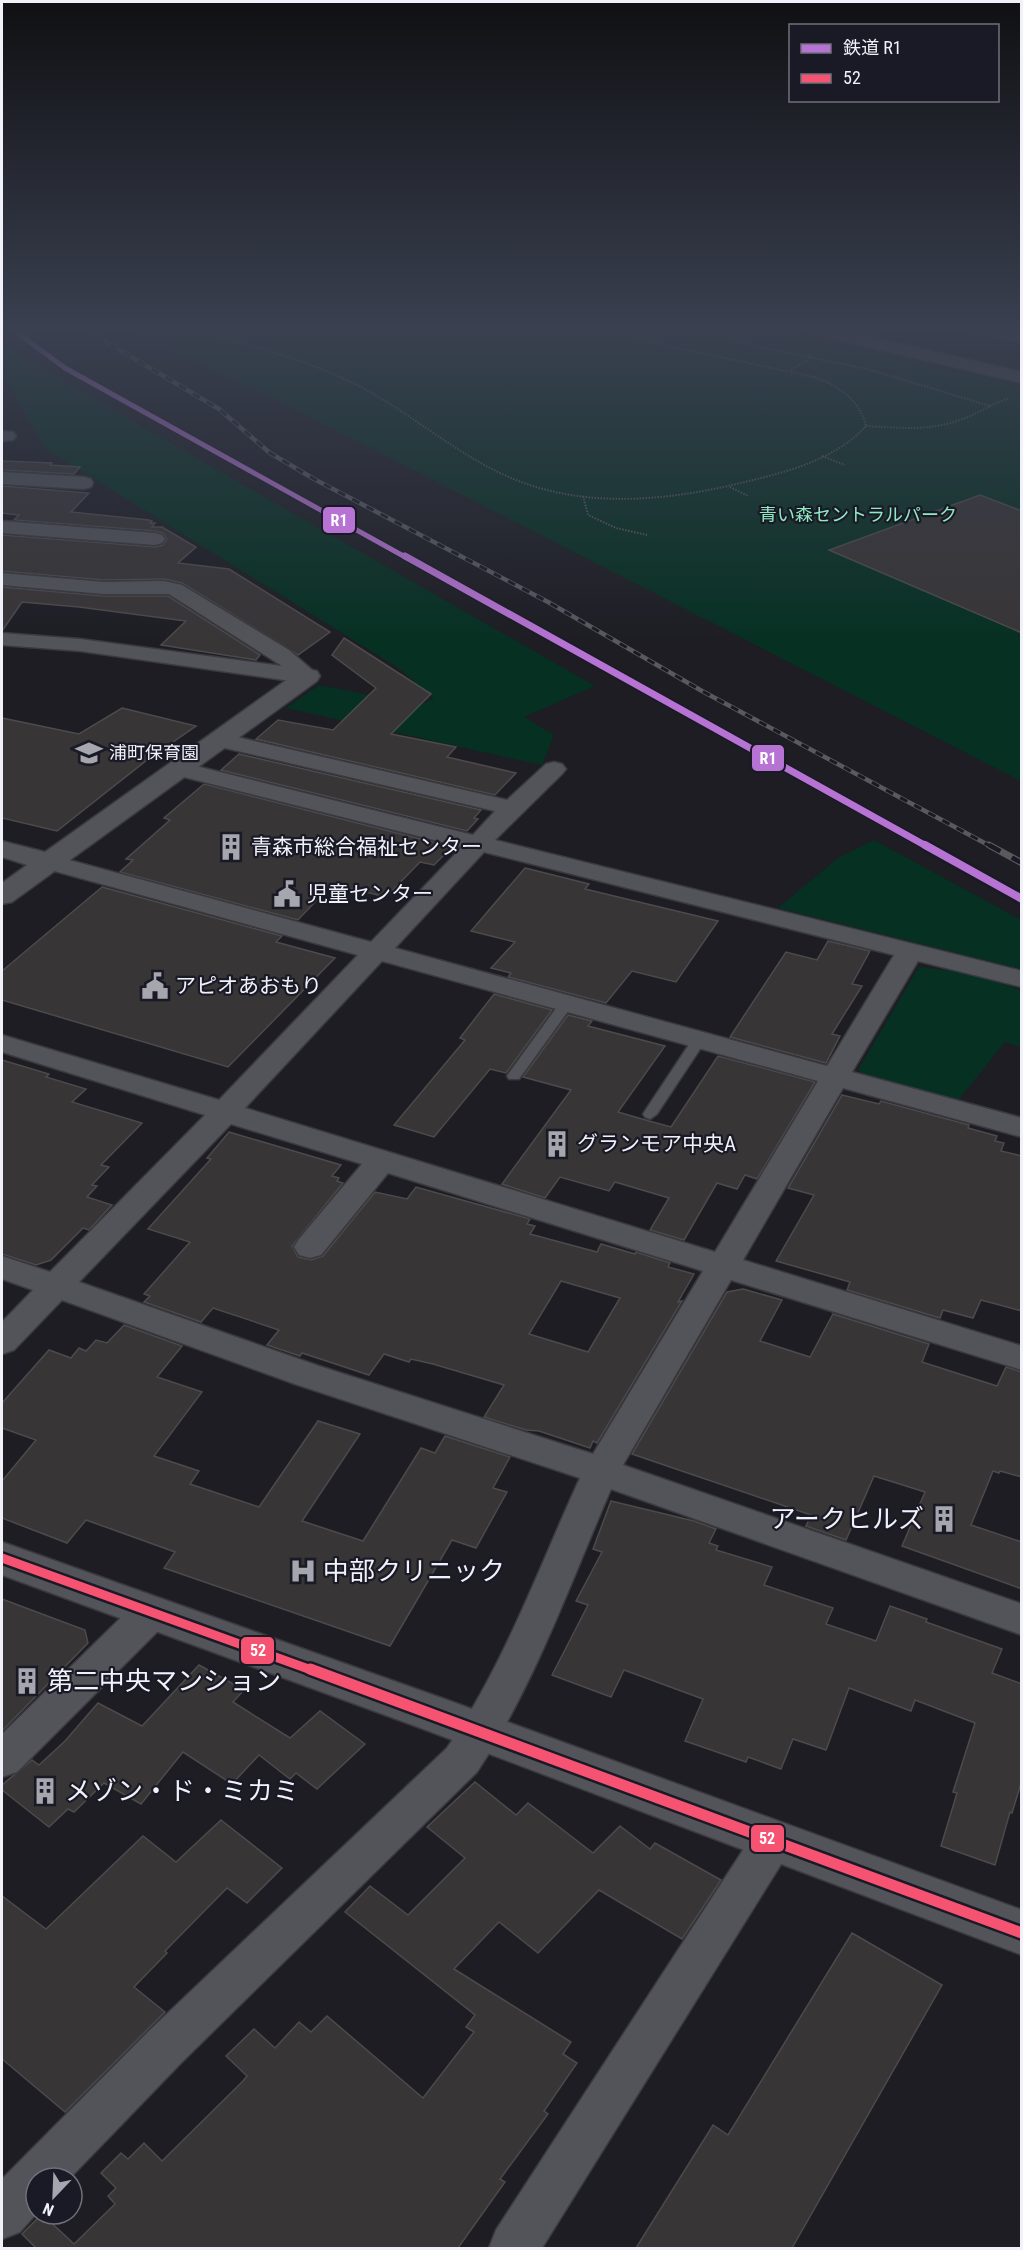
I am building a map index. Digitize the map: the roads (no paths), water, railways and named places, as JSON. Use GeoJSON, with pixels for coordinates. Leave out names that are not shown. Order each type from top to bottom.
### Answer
{"type":"FeatureCollection","features":[{"type":"Feature","properties":{"kind":"street"},"geometry":{"type":"LineString","coordinates":[[2,478],[84,483]]}},
{"type":"Feature","properties":{"kind":"street"},"geometry":{"type":"LineString","coordinates":[[2,527],[155,539]]}},
{"type":"Feature","properties":{"kind":"street"},"geometry":{"type":"LineString","coordinates":[[2,579],[103,588],[164,587],[175,589],[281,656],[308,676]]}},
{"type":"Feature","properties":{"kind":"street"},"geometry":{"type":"LineString","coordinates":[[2,639],[91,646],[308,676]]}},
{"type":"Feature","properties":{"kind":"street"},"geometry":{"type":"LineString","coordinates":[[2,896],[308,676]]}},
{"type":"Feature","properties":{"kind":"street"},"geometry":{"type":"LineString","coordinates":[[220,740],[513,808]]}},
{"type":"Feature","properties":{"kind":"street"},"geometry":{"type":"LineString","coordinates":[[180,769],[1022,979]]}},
{"type":"Feature","properties":{"kind":"street"},"geometry":{"type":"LineString","coordinates":[[2,1342],[226,1111],[513,808],[554,769]]}},
{"type":"Feature","properties":{"kind":"street"},"geometry":{"type":"LineString","coordinates":[[2,849],[1022,1128]]}},
{"type":"Feature","properties":{"kind":"street"},"geometry":{"type":"LineString","coordinates":[[48,2166],[166,2046],[462,1760],[481,1732],[514,1668],[601,1471],[910,951]]}},
{"type":"Feature","properties":{"kind":"street"},"geometry":{"type":"LineString","coordinates":[[2,1043],[724,1265],[1020,1353]]}},
{"type":"Feature","properties":{"kind":"street"},"geometry":{"type":"LineString","coordinates":[[310,1247],[382,1160]]}},
{"type":"Feature","properties":{"kind":"street"},"geometry":{"type":"LineString","coordinates":[[2,1267],[307,1375],[601,1471],[1022,1620]]}},
{"type":"Feature","properties":{"kind":"street"},"geometry":{"type":"LineString","coordinates":[[2,1558],[481,1732],[1022,1933]]}},
{"type":"Feature","properties":{"kind":"street"},"geometry":{"type":"LineString","coordinates":[[2,1760],[152,1612]]}},
{"type":"Feature","properties":{"kind":"street"},"geometry":{"type":"LineString","coordinates":[[513,2248],[773,1840]]}},
{"type":"Feature","properties":{"kind":"street"},"geometry":{"type":"LineString","coordinates":[[2,2214],[24,2191]]}},
{"type":"Feature","properties":{"kind":"lane"},"geometry":{"type":"LineString","coordinates":[[514,1076],[567,1003]]}},
{"type":"Feature","properties":{"kind":"lane"},"geometry":{"type":"LineString","coordinates":[[650,1114],[699,1040]]}},
{"type":"Feature","properties":{"kind":"railway"},"geometry":{"type":"LineString","coordinates":[[247,433],[270,453],[314,479],[548,602],[702,691],[992,847]]}},
{"type":"Feature","properties":{"kind":"railway"},"geometry":{"type":"LineString","coordinates":[[989,845],[1022,863]]}},
{"type":"Feature","properties":{"kind":"rail line","name":"R1"},"geometry":{"type":"LineString","coordinates":[[182,433],[1022,899]]}},
{"type":"Feature","properties":{"kind":"place","name":"浦町保育園"},"geometry":{"type":"Point","coordinates":[89,753]}},
{"type":"Feature","properties":{"kind":"place","name":"青森市総合福祉センター"},"geometry":{"type":"Point","coordinates":[231,847]}},
{"type":"Feature","properties":{"kind":"place","name":"児童センター"},"geometry":{"type":"Point","coordinates":[287,894]}},
{"type":"Feature","properties":{"kind":"place","name":"アピオあおもり"},"geometry":{"type":"Point","coordinates":[155,986]}},
{"type":"Feature","properties":{"kind":"place","name":"グランモア中央A"},"geometry":{"type":"Point","coordinates":[557,1144]}},
{"type":"Feature","properties":{"kind":"place","name":"アークヒルズ"},"geometry":{"type":"Point","coordinates":[944,1519]}},
{"type":"Feature","properties":{"kind":"place","name":"中部クリニック"},"geometry":{"type":"Point","coordinates":[303,1571]}},
{"type":"Feature","properties":{"kind":"place","name":"第二中央マンション"},"geometry":{"type":"Point","coordinates":[27,1681]}},
{"type":"Feature","properties":{"kind":"place","name":"メゾン・ド・ミカミ"},"geometry":{"type":"Point","coordinates":[45,1791]}},
{"type":"Feature","properties":{"kind":"park label","name":"青い森セントラルパーク"},"geometry":{"type":"Point","coordinates":[858,515]}}]}
